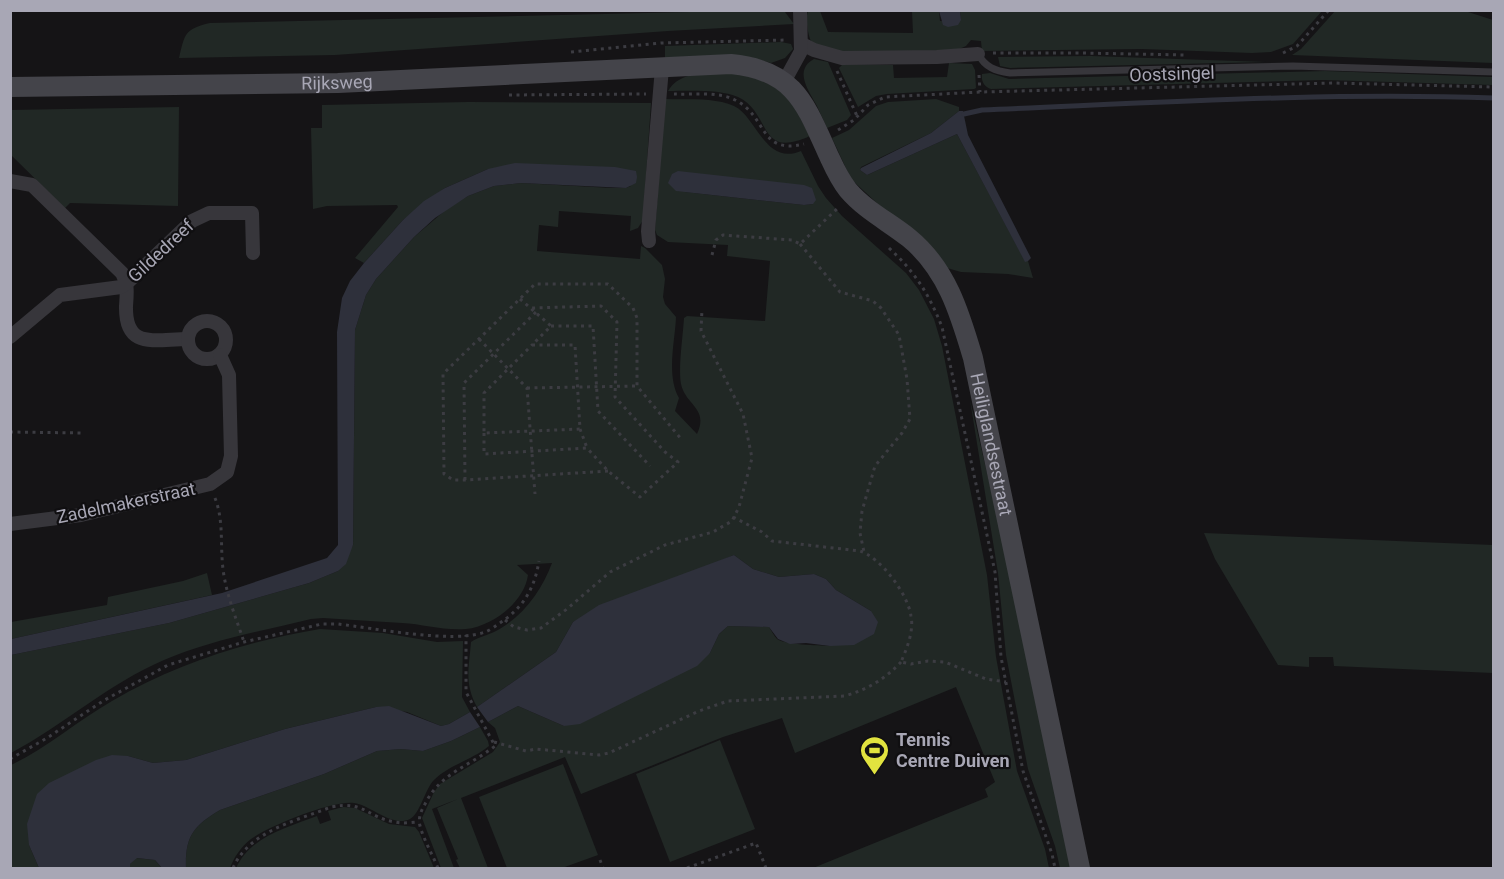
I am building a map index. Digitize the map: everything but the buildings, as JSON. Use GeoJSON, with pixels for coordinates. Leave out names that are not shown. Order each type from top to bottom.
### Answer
{"type":"FeatureCollection","features":[{"type":"Feature","properties":{"kind":"street"},"geometry":{"type":"LineString","coordinates":[[784,81],[801,51],[800,10]]}},
{"type":"Feature","properties":{"kind":"street"},"geometry":{"type":"LineString","coordinates":[[802,44],[830,56],[842,58],[881,59],[978,54]]}},
{"type":"Feature","properties":{"kind":"street","name":"Rijksweg"},"geometry":{"type":"LineString","coordinates":[[10,87],[338,83],[731,64],[760,70],[784,81]]}},
{"type":"Feature","properties":{"kind":"street"},"geometry":{"type":"LineString","coordinates":[[649,241],[662,68]]}},
{"type":"Feature","properties":{"kind":"street","name":"Heiliglandsestraat"},"geometry":{"type":"LineString","coordinates":[[784,81],[801,98],[808,110],[840,179],[860,202],[921,249],[940,273],[960,314],[978,379],[1080,868]]}},
{"type":"Feature","properties":{"kind":"street"},"geometry":{"type":"LineString","coordinates":[[10,181],[32,185],[122,273],[127,283],[126,322],[133,334],[143,339],[188,339],[190,351],[198,357],[208,360],[220,355]]}},
{"type":"Feature","properties":{"kind":"street","name":"Gildedreef"},"geometry":{"type":"LineString","coordinates":[[10,338],[60,295],[121,287],[192,221],[202,215],[252,213],[253,253]]}},
{"type":"Feature","properties":{"kind":"street","name":"Zadelmakerstraat"},"geometry":{"type":"LineString","coordinates":[[10,524],[81,515],[210,484],[227,472],[231,456],[229,375],[220,355],[227,341],[225,331],[217,323],[207,320],[197,323],[189,331],[188,339]]}},
{"type":"Feature","properties":{"kind":"lane"},"geometry":{"type":"LineString","coordinates":[[978,54],[987,66],[999,72],[1010,73],[1293,66],[1494,72]]}},
{"type":"Feature","properties":{"kind":"path"},"geometry":{"type":"LineString","coordinates":[[1279,55],[1297,46],[1329,10]]}},
{"type":"Feature","properties":{"kind":"path","name":"Oostsingel"},"geometry":{"type":"LineString","coordinates":[[978,54],[1081,52],[1188,55]]}},
{"type":"Feature","properties":{"kind":"path","name":"Oostsingel"},"geometry":{"type":"LineString","coordinates":[[830,56],[858,116],[874,102],[885,97],[980,92],[1334,83],[1494,87]]}},
{"type":"Feature","properties":{"kind":"path"},"geometry":{"type":"LineString","coordinates":[[504,95],[725,96],[750,110],[776,144],[789,147],[804,144]]}},
{"type":"Feature","properties":{"kind":"path"},"geometry":{"type":"LineString","coordinates":[[835,200],[845,212]]}},
{"type":"Feature","properties":{"kind":"path"},"geometry":{"type":"LineString","coordinates":[[800,244],[840,206]]}},
{"type":"Feature","properties":{"kind":"path"},"geometry":{"type":"LineString","coordinates":[[712,255],[716,240],[723,236],[792,240],[800,244],[840,292],[873,301],[881,308],[899,335],[907,379],[910,419],[902,433],[875,466],[862,511],[860,533],[864,552]]}},
{"type":"Feature","properties":{"kind":"path","name":"Heiliglandsestraat"},"geometry":{"type":"LineString","coordinates":[[883,243],[915,274],[942,327],[995,572],[1001,657],[1023,771],[1055,868]]}},
{"type":"Feature","properties":{"kind":"path"},"geometry":{"type":"LineString","coordinates":[[608,471],[465,480],[453,480],[444,474],[443,374],[535,284],[608,284],[633,308],[637,318],[637,386],[682,440]]}},
{"type":"Feature","properties":{"kind":"path"},"geometry":{"type":"LineString","coordinates":[[520,298],[551,326],[593,326],[598,411],[650,466]]}},
{"type":"Feature","properties":{"kind":"path"},"geometry":{"type":"LineString","coordinates":[[531,308],[601,306],[617,322],[615,396],[665,452],[678,462],[640,497],[608,471],[587,448],[580,429],[575,345],[532,345]]}},
{"type":"Feature","properties":{"kind":"path"},"geometry":{"type":"LineString","coordinates":[[504,620],[514,627],[527,630],[540,628],[567,609],[610,572],[665,545],[713,532],[734,517],[752,458],[743,414],[701,331],[702,309]]}},
{"type":"Feature","properties":{"kind":"path"},"geometry":{"type":"LineString","coordinates":[[465,480],[464,382],[536,312]]}},
{"type":"Feature","properties":{"kind":"path"},"geometry":{"type":"LineString","coordinates":[[551,326],[484,393],[484,454],[587,448]]}},
{"type":"Feature","properties":{"kind":"path"},"geometry":{"type":"LineString","coordinates":[[479,339],[527,388],[535,494]]}},
{"type":"Feature","properties":{"kind":"path"},"geometry":{"type":"LineString","coordinates":[[527,388],[637,386]]}},
{"type":"Feature","properties":{"kind":"path"},"geometry":{"type":"LineString","coordinates":[[484,433],[580,429]]}},
{"type":"Feature","properties":{"kind":"path"},"geometry":{"type":"LineString","coordinates":[[10,432],[82,433]]}},
{"type":"Feature","properties":{"kind":"path"},"geometry":{"type":"LineString","coordinates":[[210,484],[220,510],[226,586],[244,642]]}},
{"type":"Feature","properties":{"kind":"path"},"geometry":{"type":"LineString","coordinates":[[494,742],[526,751],[536,749],[599,755],[609,753],[699,711],[728,701],[845,696],[859,692],[887,676],[901,662],[911,631],[911,615],[905,598],[894,581],[868,554],[772,541],[762,532],[734,517]]}},
{"type":"Feature","properties":{"kind":"path"},"geometry":{"type":"LineString","coordinates":[[10,759],[103,701],[168,665],[244,642],[322,624],[442,636],[486,632],[513,615],[525,599],[534,581],[539,561]]}},
{"type":"Feature","properties":{"kind":"path"},"geometry":{"type":"LineString","coordinates":[[438,868],[419,822],[424,805],[436,785],[452,772],[495,746],[465,692],[466,635]]}},
{"type":"Feature","properties":{"kind":"path"},"geometry":{"type":"LineString","coordinates":[[901,662],[911,664],[928,661],[945,662],[974,672],[986,679],[1006,682]]}},
{"type":"Feature","properties":{"kind":"path"},"geometry":{"type":"LineString","coordinates":[[233,868],[244,850],[262,835],[331,807],[356,806],[397,823],[419,822]]}},
{"type":"Feature","properties":{"kind":"path"},"geometry":{"type":"LineString","coordinates":[[687,868],[756,843],[766,868]]}},
{"type":"Feature","properties":{"kind":"path"},"geometry":{"type":"LineString","coordinates":[[600,860],[603,868]]}},
{"type":"Feature","properties":{"kind":"shaded area"},"geometry":{"type":"Polygon","coordinates":[[[780,10],[785,12],[794,24],[335,55],[179,58],[190,30],[210,23],[780,10]]]}},
{"type":"Feature","properties":{"kind":"shaded area"},"geometry":{"type":"Polygon","coordinates":[[[960,10],[1322,11],[1293,44],[1271,52],[1252,53],[1142,49],[982,51],[981,41],[971,40],[966,46],[955,51],[835,52],[812,44],[808,32],[808,11],[820,11],[828,32],[913,33],[912,11],[939,11],[940,21],[961,20],[960,10]]]}},
{"type":"Feature","properties":{"kind":"shaded area"},"geometry":{"type":"Polygon","coordinates":[[[1336,10],[1465,11],[1493,20],[1493,63],[1292,55],[1301,49],[1336,10]]]}},
{"type":"Feature","properties":{"kind":"shaded area"},"geometry":{"type":"Polygon","coordinates":[[[939,11],[960,11],[961,20],[958,25],[948,27],[943,25],[939,11]]]}},
{"type":"Feature","properties":{"kind":"shaded area"},"geometry":{"type":"Polygon","coordinates":[[[781,42],[791,44],[793,49],[785,58],[771,63],[749,57],[665,59],[665,46],[781,42]]]}},
{"type":"Feature","properties":{"kind":"shaded area"},"geometry":{"type":"Polygon","coordinates":[[[1091,56],[1266,62],[1010,68],[1000,66],[998,57],[1091,56]]]}},
{"type":"Feature","properties":{"kind":"shaded area"},"geometry":{"type":"Polygon","coordinates":[[[814,59],[828,62],[851,115],[847,120],[827,128],[805,81],[804,69],[814,59]]]}},
{"type":"Feature","properties":{"kind":"shaded area"},"geometry":{"type":"Polygon","coordinates":[[[949,63],[972,64],[975,70],[976,88],[887,94],[876,96],[858,107],[839,68],[843,64],[893,65],[894,78],[947,77],[949,63]]]}},
{"type":"Feature","properties":{"kind":"shaded area"},"geometry":{"type":"Polygon","coordinates":[[[1325,71],[1493,77],[1493,85],[1323,80],[991,89],[985,85],[982,77],[982,74],[990,73],[1009,79],[1325,71]]]}},
{"type":"Feature","properties":{"kind":"shaded area"},"geometry":{"type":"Polygon","coordinates":[[[737,73],[775,87],[790,101],[810,136],[793,142],[781,142],[773,138],[749,104],[731,94],[668,91],[674,84],[690,75],[737,73]]]}},
{"type":"Feature","properties":{"kind":"shaded area"},"geometry":{"type":"Polygon","coordinates":[[[665,99],[709,100],[726,103],[742,112],[770,146],[779,152],[789,154],[801,151],[826,198],[842,216],[906,273],[919,290],[934,319],[942,346],[987,575],[996,657],[1017,771],[1045,849],[1049,868],[813,868],[988,797],[985,789],[995,782],[956,687],[795,753],[782,718],[723,737],[581,794],[565,757],[461,798],[488,868],[460,868],[456,860],[458,859],[437,808],[458,799],[432,809],[454,868],[441,868],[422,818],[440,784],[493,752],[500,742],[495,728],[488,722],[518,706],[564,726],[710,653],[719,634],[728,626],[769,627],[776,638],[781,641],[830,646],[871,611],[836,590],[826,579],[814,574],[779,577],[753,569],[734,555],[573,622],[556,652],[477,707],[469,683],[471,642],[496,631],[515,618],[537,593],[552,563],[517,565],[528,575],[520,595],[496,618],[476,627],[450,629],[402,623],[311,619],[237,636],[182,653],[124,681],[11,753],[11,655],[169,623],[309,583],[338,571],[353,545],[355,330],[366,295],[376,279],[414,237],[448,208],[468,196],[494,186],[521,183],[612,188],[631,186],[488,169],[445,188],[403,220],[364,263],[355,258],[398,207],[397,205],[327,206],[313,209],[311,128],[322,128],[322,105],[469,102],[651,103],[643,220],[638,228],[630,231],[631,216],[559,211],[558,227],[539,225],[537,251],[640,259],[641,246],[662,265],[665,279],[663,297],[665,304],[676,317],[672,369],[679,398],[675,411],[697,434],[700,425],[699,413],[687,397],[680,377],[684,318],[687,316],[765,321],[770,261],[727,256],[728,245],[668,242],[657,235],[655,230],[665,99]],[[676,191],[804,205],[813,204],[676,191]]]}},
{"type":"Feature","properties":{"kind":"shaded area"},"geometry":{"type":"Polygon","coordinates":[[[936,99],[959,107],[959,111],[931,133],[861,167],[860,170],[867,175],[957,134],[1025,261],[1028,261],[1033,278],[1008,274],[961,272],[947,268],[851,179],[832,138],[849,130],[876,106],[888,102],[936,99]]]}},
{"type":"Feature","properties":{"kind":"shaded area"},"geometry":{"type":"Polygon","coordinates":[[[179,107],[178,206],[70,203],[65,208],[11,155],[10,110],[179,107]]]}},
{"type":"Feature","properties":{"kind":"shaded area"},"geometry":{"type":"Polygon","coordinates":[[[959,111],[963,111],[968,135],[1031,258],[1028,261],[1025,262],[957,134],[867,175],[860,170],[931,133],[959,111]]]}},
{"type":"Feature","properties":{"kind":"shaded area"},"geometry":{"type":"Polygon","coordinates":[[[515,163],[615,167],[636,171],[637,177],[636,183],[626,188],[521,183],[494,186],[468,196],[435,218],[414,237],[376,279],[366,295],[355,330],[353,545],[346,564],[338,571],[309,583],[169,623],[11,655],[11,639],[222,593],[327,558],[338,545],[337,332],[342,298],[350,281],[403,220],[424,201],[445,188],[488,169],[515,163]]]}},
{"type":"Feature","properties":{"kind":"shaded area"},"geometry":{"type":"Polygon","coordinates":[[[678,171],[804,185],[812,188],[816,200],[813,204],[804,205],[676,191],[668,183],[672,174],[678,171]]]}},
{"type":"Feature","properties":{"kind":"shaded area"},"geometry":{"type":"Polygon","coordinates":[[[970,400],[1035,679],[1071,868],[1060,868],[1055,846],[1028,769],[1006,655],[998,573],[970,400]]]}},
{"type":"Feature","properties":{"kind":"shaded area"},"geometry":{"type":"Polygon","coordinates":[[[1204,533],[1493,545],[1493,673],[1334,666],[1333,657],[1309,657],[1309,667],[1278,665],[1215,559],[1204,533]]]}},
{"type":"Feature","properties":{"kind":"shaded area"},"geometry":{"type":"Polygon","coordinates":[[[734,555],[753,569],[779,577],[814,574],[826,579],[836,590],[871,611],[878,622],[874,634],[854,645],[790,644],[778,639],[769,627],[728,626],[719,634],[710,653],[697,666],[580,724],[564,726],[518,706],[488,722],[477,707],[556,652],[573,622],[599,605],[734,555]]]}},
{"type":"Feature","properties":{"kind":"shaded area"},"geometry":{"type":"Polygon","coordinates":[[[207,573],[212,595],[11,639],[11,622],[107,605],[108,597],[183,581],[207,573]]]}},
{"type":"Feature","properties":{"kind":"shaded area"},"geometry":{"type":"Polygon","coordinates":[[[320,629],[383,633],[437,642],[463,641],[462,697],[470,712],[441,726],[407,712],[376,707],[285,729],[186,760],[153,763],[128,756],[29,845],[39,868],[11,868],[11,765],[37,751],[112,701],[161,676],[239,647],[320,629]]]}},
{"type":"Feature","properties":{"kind":"shaded area"},"geometry":{"type":"Polygon","coordinates":[[[389,706],[441,726],[470,712],[480,727],[423,751],[401,749],[377,751],[324,774],[220,810],[203,821],[192,833],[187,848],[186,868],[162,868],[155,860],[137,858],[130,864],[130,868],[39,868],[29,845],[27,824],[37,794],[49,783],[96,760],[112,755],[128,756],[153,763],[186,760],[285,729],[376,707],[389,706]]]}},
{"type":"Feature","properties":{"kind":"shaded area"},"geometry":{"type":"Polygon","coordinates":[[[480,727],[489,746],[434,780],[417,812],[410,819],[396,821],[361,805],[344,803],[301,815],[251,839],[241,849],[230,868],[186,868],[187,848],[192,833],[203,821],[220,810],[324,774],[377,751],[401,749],[423,751],[480,727]]]}},
{"type":"Feature","properties":{"kind":"shaded area"},"geometry":{"type":"Polygon","coordinates":[[[720,740],[755,829],[670,862],[636,774],[720,740]]]}},
{"type":"Feature","properties":{"kind":"shaded area"},"geometry":{"type":"Polygon","coordinates":[[[563,764],[598,855],[562,868],[507,868],[479,797],[563,764]]]}},
{"type":"Feature","properties":{"kind":"shaded area"},"geometry":{"type":"Polygon","coordinates":[[[343,807],[355,808],[389,824],[415,827],[434,868],[236,868],[251,848],[270,834],[317,816],[320,824],[331,820],[328,811],[343,807]]]}},
{"type":"Feature","properties":{"kind":"shaded area"},"geometry":{"type":"Polygon","coordinates":[[[136,858],[155,860],[162,868],[130,868],[130,864],[136,858]]]}},
{"type":"Feature","properties":{"kind":"waterway"},"geometry":{"type":"LineString","coordinates":[[964,114],[982,110],[1238,99],[1366,96],[1494,98]]}},
{"type":"Feature","properties":{"kind":"place","name":"Tennis Centre Duiven"},"geometry":{"type":"Point","coordinates":[875,776]}}]}
